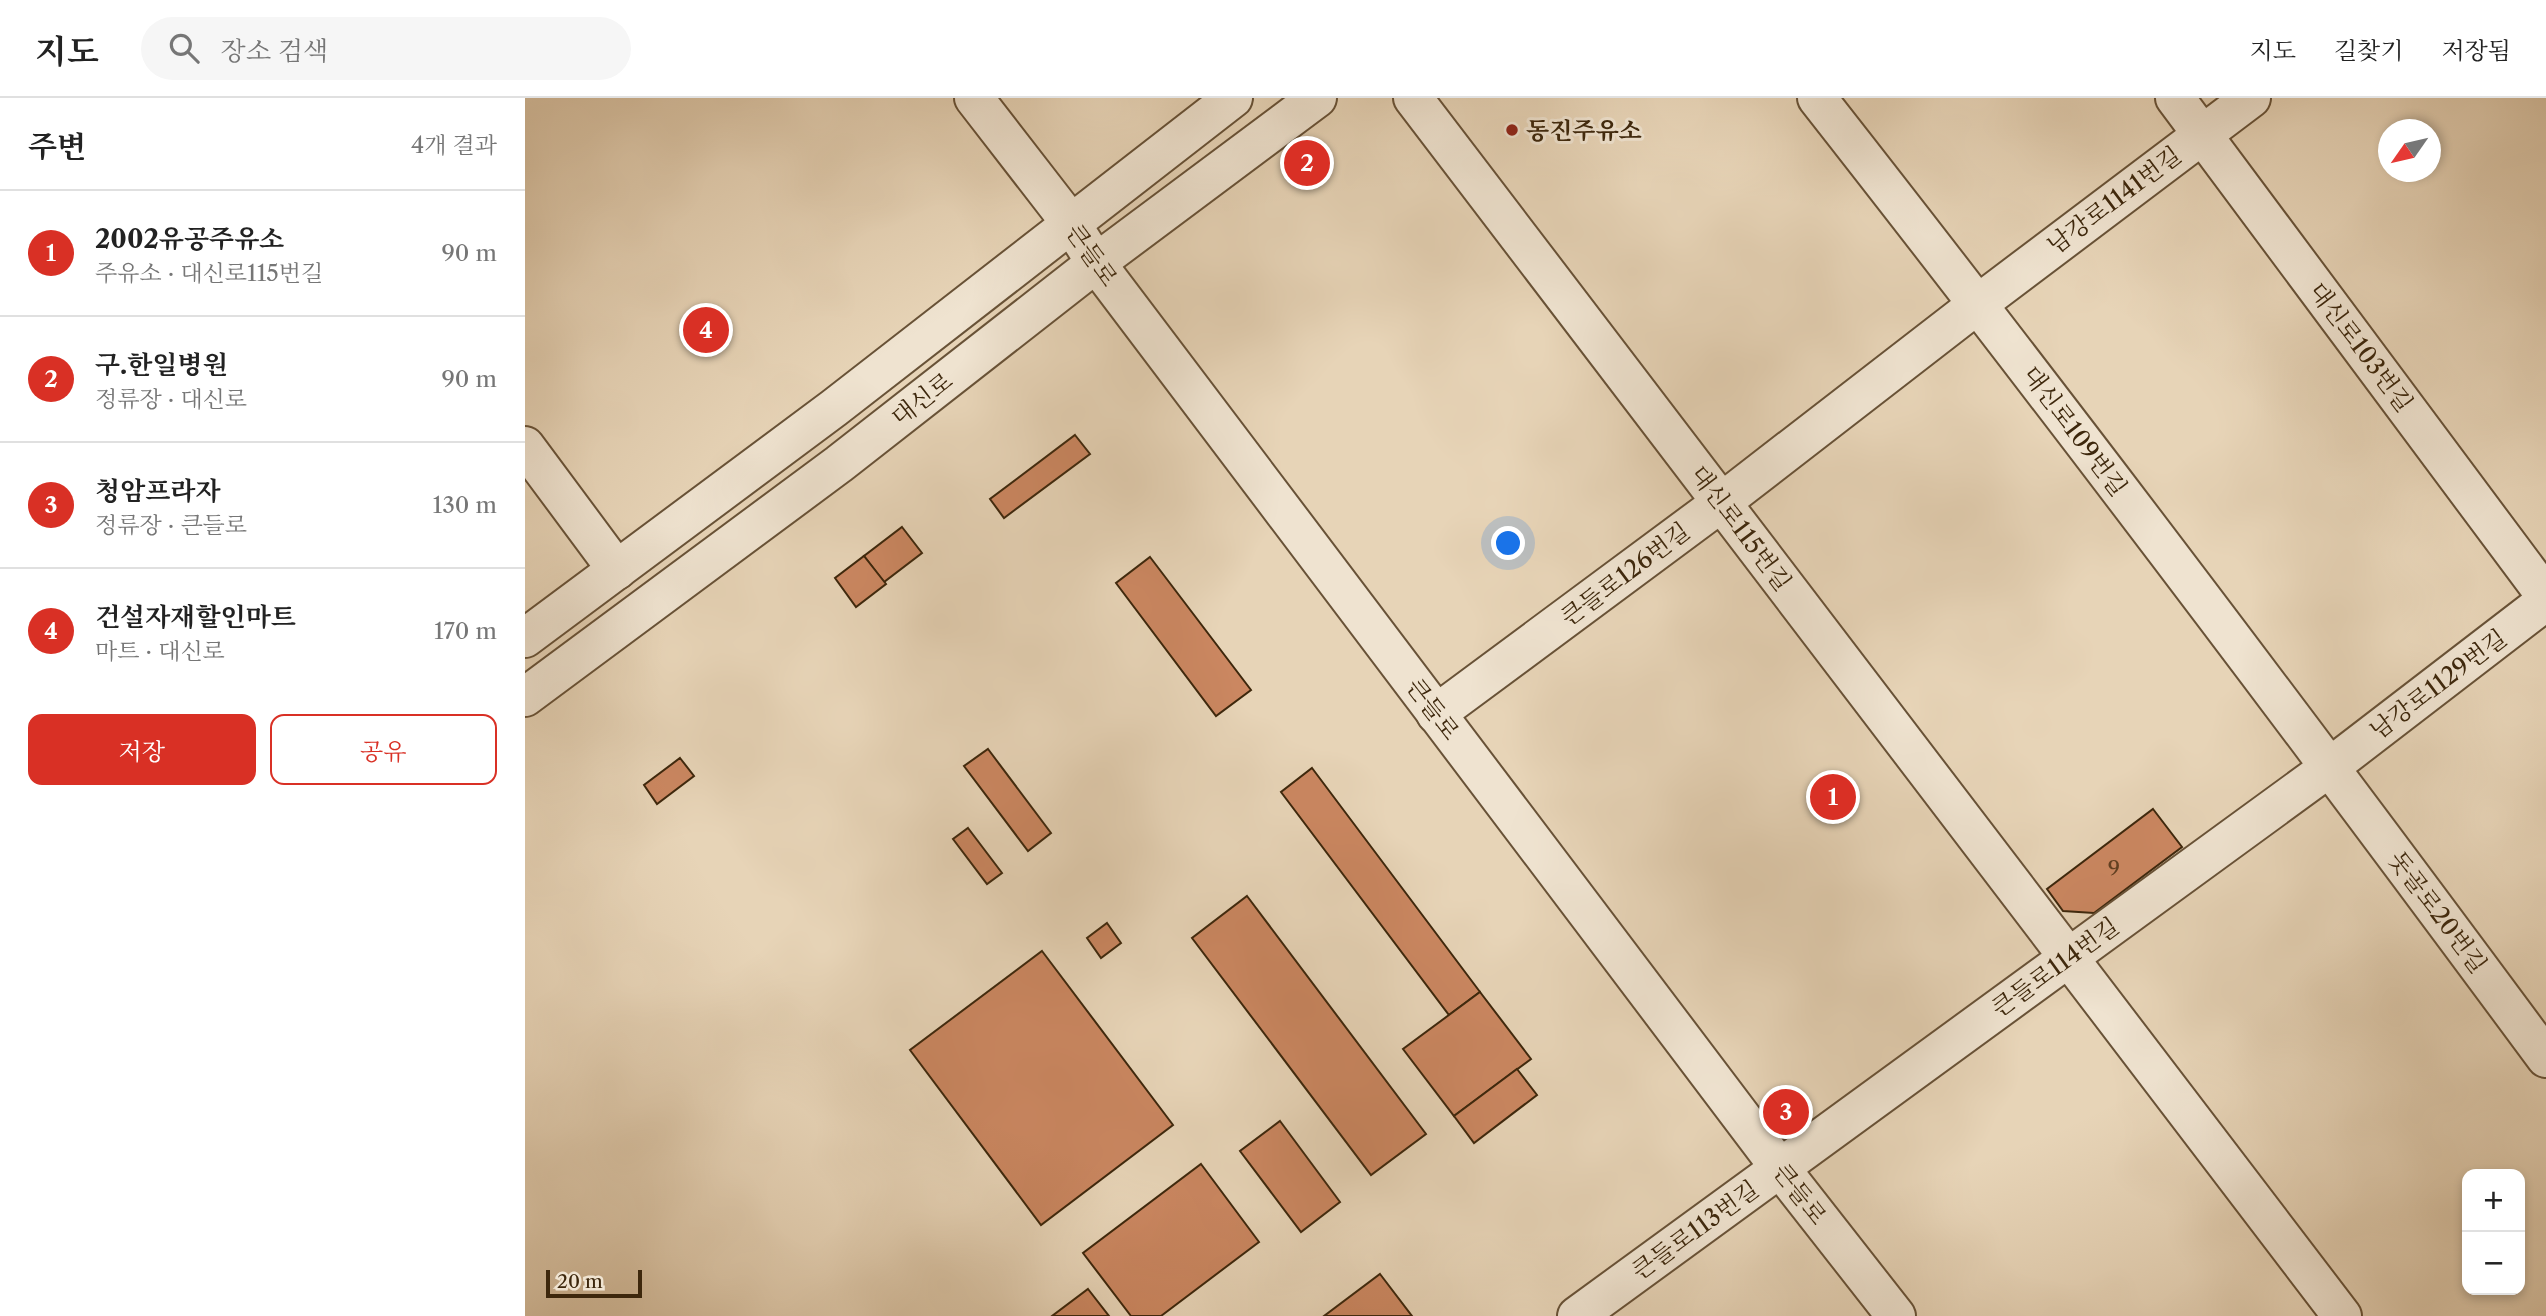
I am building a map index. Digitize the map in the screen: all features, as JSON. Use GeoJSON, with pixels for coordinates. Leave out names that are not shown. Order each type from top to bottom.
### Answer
{"type":"FeatureCollection","features":[{"type":"Feature","properties":{"kind":"street","name":"큰들로"},"geometry":{"type":"LineString","coordinates":[[974,98],[1070,222],[1096,263],[1436,714],[1895,1316]]}},
{"type":"Feature","properties":{"kind":"street","name":"대신로"},"geometry":{"type":"LineString","coordinates":[[525,638],[834,408],[1233,98]]}},
{"type":"Feature","properties":{"kind":"street","name":"대신로"},"geometry":{"type":"LineString","coordinates":[[525,697],[839,464],[1096,263],[1317,98]]}},
{"type":"Feature","properties":{"kind":"street","name":"대신로115번길"},"geometry":{"type":"LineString","coordinates":[[1413,98],[2342,1316]]}},
{"type":"Feature","properties":{"kind":"street","name":"대신로109번길"},"geometry":{"type":"LineString","coordinates":[[1817,98],[1978,304],[2330,767]]}},
{"type":"Feature","properties":{"kind":"street","name":"대신로103번길"},"geometry":{"type":"LineString","coordinates":[[2175,98],[2546,599]]}},
{"type":"Feature","properties":{"kind":"street","name":"남강로1141번길"},"geometry":{"type":"LineString","coordinates":[[1978,304],[2251,98]]}},
{"type":"Feature","properties":{"kind":"street","name":"큰들로126번길"},"geometry":{"type":"LineString","coordinates":[[1436,714],[1722,502],[1978,304]]}},
{"type":"Feature","properties":{"kind":"street"},"geometry":{"type":"LineString","coordinates":[[525,446],[617,570]]}},
{"type":"Feature","properties":{"kind":"street","name":"남강로1129번길"},"geometry":{"type":"LineString","coordinates":[[2330,767],[2546,599]]}},
{"type":"Feature","properties":{"kind":"street","name":"큰들로114번길"},"geometry":{"type":"LineString","coordinates":[[1780,1168],[2330,767]]}},
{"type":"Feature","properties":{"kind":"street","name":"돗골로20번길"},"geometry":{"type":"LineString","coordinates":[[2330,767],[2546,1058]]}},
{"type":"Feature","properties":{"kind":"street","name":"큰들로113번길"},"geometry":{"type":"LineString","coordinates":[[1577,1316],[1780,1168]]}},
{"type":"Feature","properties":{"kind":"building"},"geometry":{"type":"Polygon","coordinates":[[[1075,435],[1090,454],[1004,518],[990,499],[1075,435]]]}},
{"type":"Feature","properties":{"kind":"building"},"geometry":{"type":"Polygon","coordinates":[[[902,527],[922,553],[884,582],[864,556],[902,527]]]}},
{"type":"Feature","properties":{"kind":"building"},"geometry":{"type":"Polygon","coordinates":[[[864,556],[886,584],[856,607],[835,578],[864,556]]]}},
{"type":"Feature","properties":{"kind":"building"},"geometry":{"type":"Polygon","coordinates":[[[1150,557],[1251,690],[1216,716],[1116,583],[1150,557]]]}},
{"type":"Feature","properties":{"kind":"building"},"geometry":{"type":"Polygon","coordinates":[[[988,749],[1051,833],[1028,851],[964,766],[988,749]]]}},
{"type":"Feature","properties":{"kind":"building"},"geometry":{"type":"Polygon","coordinates":[[[680,758],[694,776],[657,804],[644,785],[680,758]]]}},
{"type":"Feature","properties":{"kind":"building"},"geometry":{"type":"Polygon","coordinates":[[[1312,768],[1480,992],[1449,1015],[1281,792],[1312,768]]]}},
{"type":"Feature","properties":{"kind":"building"},"geometry":{"type":"Polygon","coordinates":[[[2153,809],[2182,847],[2094,913],[2063,911],[2047,889],[2153,809]]]}},
{"type":"Feature","properties":{"kind":"building"},"geometry":{"type":"Polygon","coordinates":[[[968,828],[1002,873],[987,884],[953,839],[968,828]]]}},
{"type":"Feature","properties":{"kind":"building"},"geometry":{"type":"Polygon","coordinates":[[[1247,896],[1426,1134],[1371,1175],[1192,938],[1247,896]]]}},
{"type":"Feature","properties":{"kind":"building"},"geometry":{"type":"Polygon","coordinates":[[[1107,923],[1121,943],[1101,958],[1087,938],[1107,923]]]}},
{"type":"Feature","properties":{"kind":"building"},"geometry":{"type":"Polygon","coordinates":[[[1042,951],[1173,1125],[1041,1225],[910,1050],[1042,951]]]}},
{"type":"Feature","properties":{"kind":"building"},"geometry":{"type":"Polygon","coordinates":[[[1480,992],[1531,1059],[1454,1116],[1403,1049],[1480,992]]]}},
{"type":"Feature","properties":{"kind":"building"},"geometry":{"type":"Polygon","coordinates":[[[1517,1069],[1537,1095],[1474,1143],[1454,1116],[1517,1069]]]}},
{"type":"Feature","properties":{"kind":"building"},"geometry":{"type":"Polygon","coordinates":[[[1280,1121],[1340,1202],[1301,1232],[1240,1151],[1280,1121]]]}},
{"type":"Feature","properties":{"kind":"building"},"geometry":{"type":"Polygon","coordinates":[[[1201,1164],[1259,1242],[1161,1316],[1131,1316],[1083,1253],[1201,1164]]]}},
{"type":"Feature","properties":{"kind":"building"},"geometry":{"type":"Polygon","coordinates":[[[1380,1274],[1412,1316],[1324,1316],[1380,1274]]]}},
{"type":"Feature","properties":{"kind":"building"},"geometry":{"type":"Polygon","coordinates":[[[1088,1289],[1109,1316],[1052,1316],[1088,1289]]]}},
{"type":"Feature","properties":{"kind":"place","name":"동진주유소"},"geometry":{"type":"Point","coordinates":[1512,130]}},
{"type":"Feature","properties":{"kind":"place","name":"구.한일병원"},"geometry":{"type":"Point","coordinates":[1307,163]}},
{"type":"Feature","properties":{"kind":"place","name":"건설자재할인마트"},"geometry":{"type":"Point","coordinates":[706,330]}},
{"type":"Feature","properties":{"kind":"place","name":"2002유공주유소"},"geometry":{"type":"Point","coordinates":[1833,797]}},
{"type":"Feature","properties":{"kind":"place","name":"청암프라자"},"geometry":{"type":"Point","coordinates":[1786,1112]}}]}
